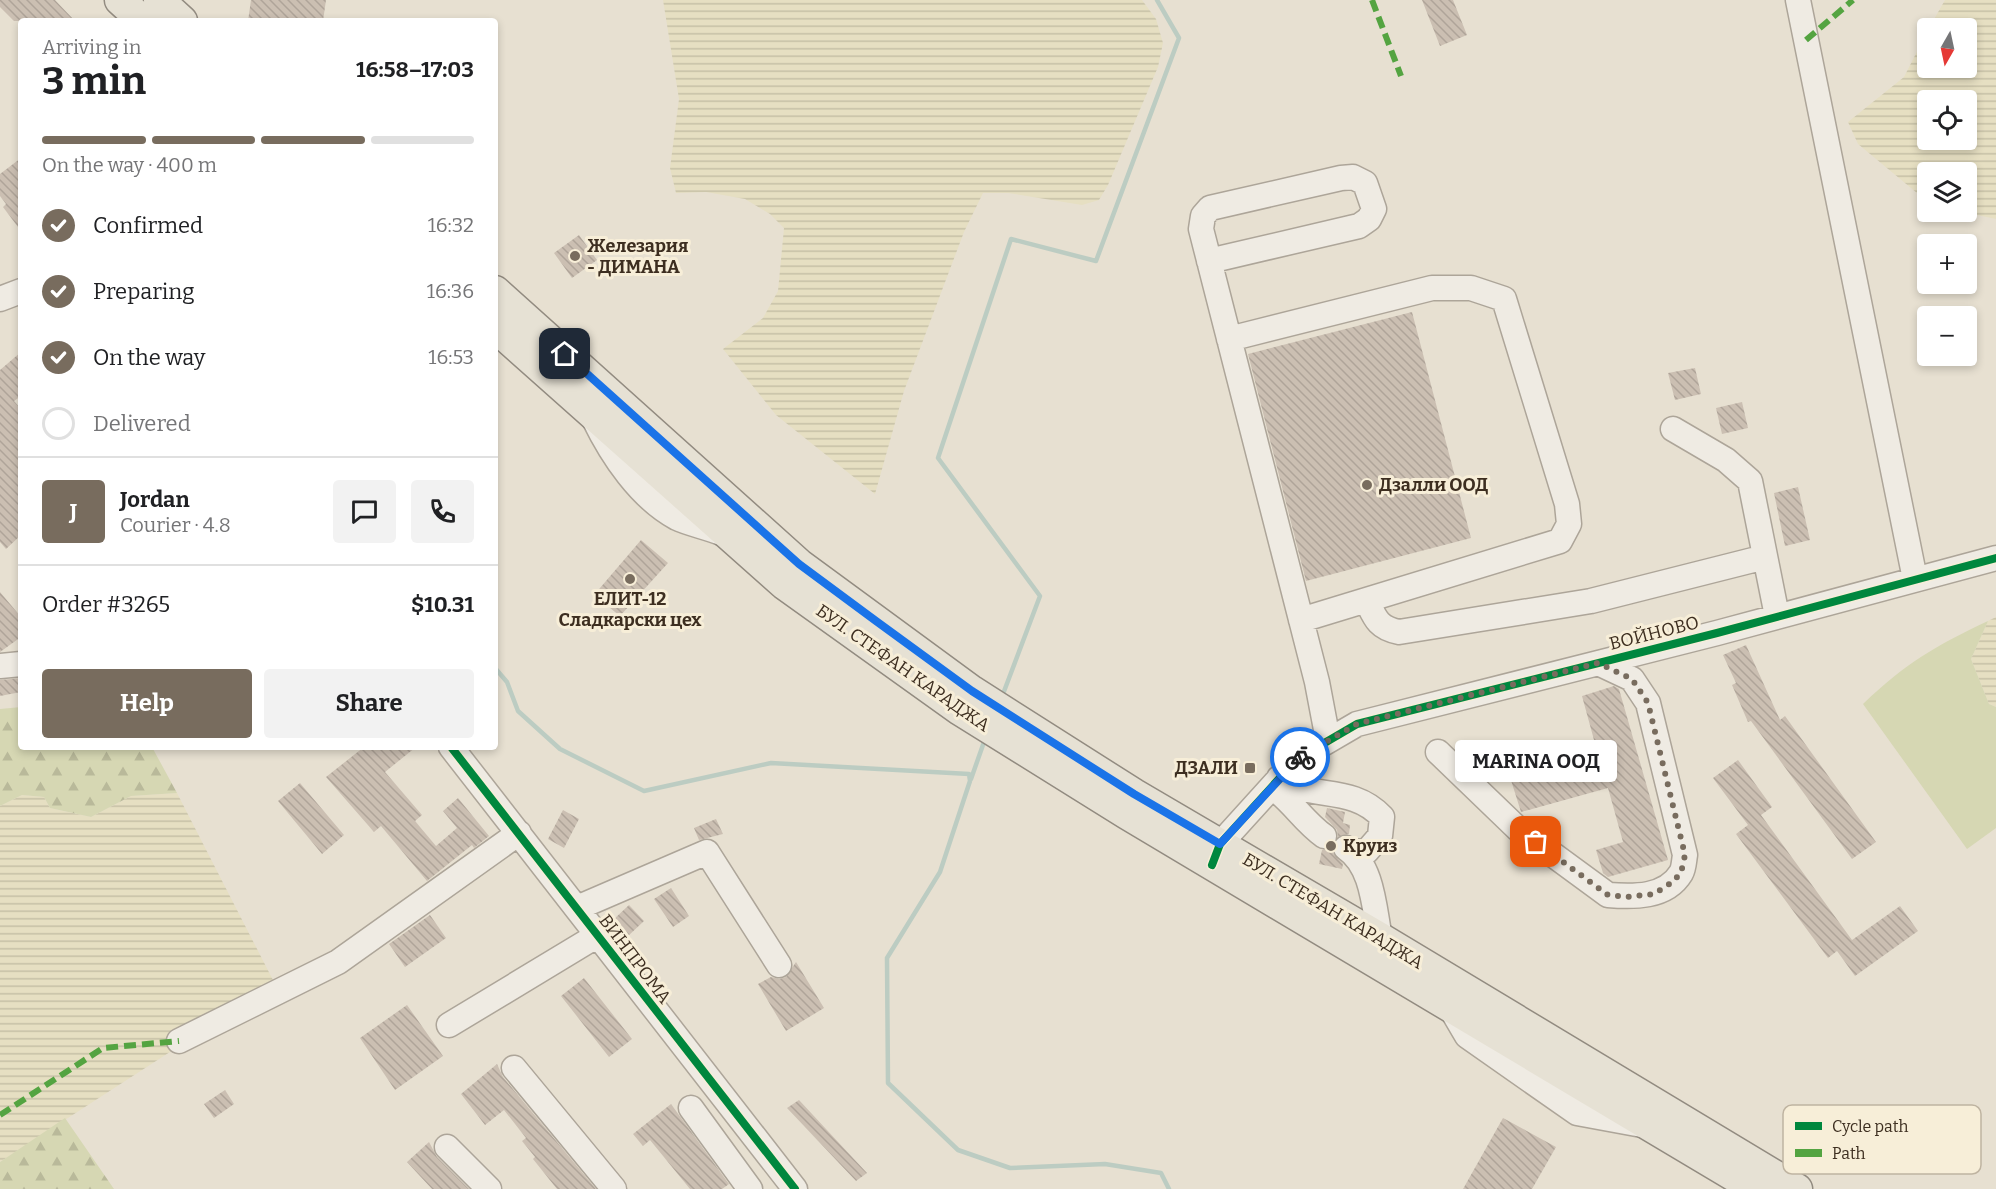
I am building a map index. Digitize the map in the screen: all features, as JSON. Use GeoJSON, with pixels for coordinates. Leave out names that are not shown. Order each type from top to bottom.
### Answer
{"type":"FeatureCollection","features":[{"type":"Feature","properties":{"kind":"main road"},"geometry":{"type":"LineString","coordinates":[[109,0],[118,18]]}},
{"type":"Feature","properties":{"kind":"main road"},"geometry":{"type":"LineString","coordinates":[[120,0],[139,18]]}},
{"type":"Feature","properties":{"kind":"main road"},"geometry":{"type":"LineString","coordinates":[[157,0],[178,18]]}},
{"type":"Feature","properties":{"kind":"main road","name":"БУЛ. СТЕФАН КАРАДЖА"},"geometry":{"type":"LineString","coordinates":[[498,294],[799,564],[972,691],[1134,794],[1216,855],[1450,1007],[1756,1189]]}},
{"type":"Feature","properties":{"kind":"main road","name":"БУЛ. СТЕФАН КАРАДЖА"},"geometry":{"type":"LineString","coordinates":[[500,339],[591,411],[784,584],[960,710],[1216,855],[1380,938],[1797,1189]]}},
{"type":"Feature","properties":{"kind":"street"},"geometry":{"type":"LineString","coordinates":[[157,0],[169,18]]}},
{"type":"Feature","properties":{"kind":"street"},"geometry":{"type":"LineString","coordinates":[[1798,0],[1915,579]]}},
{"type":"Feature","properties":{"kind":"street"},"geometry":{"type":"LineString","coordinates":[[1209,261],[1359,226],[1369,219],[1374,209],[1365,183],[1353,177],[1341,178],[1210,208],[1203,216],[1201,229],[1209,261],[1301,620],[1328,740]]}},
{"type":"Feature","properties":{"kind":"street"},"geometry":{"type":"LineString","coordinates":[[1229,339],[1432,288],[1470,288],[1504,299],[1567,504],[1569,525],[1560,541],[1301,620]]}},
{"type":"Feature","properties":{"kind":"street"},"geometry":{"type":"LineString","coordinates":[[0,298],[18,292]]}},
{"type":"Feature","properties":{"kind":"street"},"geometry":{"type":"LineString","coordinates":[[591,411],[608,448],[666,521],[731,537]]}},
{"type":"Feature","properties":{"kind":"street"},"geometry":{"type":"LineString","coordinates":[[1673,429],[1726,460],[1750,481],[1778,616]]}},
{"type":"Feature","properties":{"kind":"street"},"geometry":{"type":"LineString","coordinates":[[1367,601],[1378,624],[1386,630],[1399,632],[1591,602],[1765,557]]}},
{"type":"Feature","properties":{"kind":"street","name":"ВОЙНОВО"},"geometry":{"type":"LineString","coordinates":[[1216,855],[1297,759],[1357,724],[1996,558]]}},
{"type":"Feature","properties":{"kind":"street"},"geometry":{"type":"LineString","coordinates":[[0,666],[18,663]]}},
{"type":"Feature","properties":{"kind":"street"},"geometry":{"type":"LineString","coordinates":[[1438,753],[1518,828],[1608,895],[1627,897],[1654,894],[1681,873],[1685,855],[1648,703],[1632,679],[1598,663]]}},
{"type":"Feature","properties":{"kind":"street","name":"ВИНПРОМА"},"geometry":{"type":"LineString","coordinates":[[453,750],[788,1181]]}},
{"type":"Feature","properties":{"kind":"street"},"geometry":{"type":"LineString","coordinates":[[1275,783],[1310,826],[1324,836]]}},
{"type":"Feature","properties":{"kind":"street"},"geometry":{"type":"LineString","coordinates":[[1275,783],[1347,795],[1370,804],[1382,817],[1380,836],[1367,851],[1349,850],[1362,864],[1368,878],[1380,938]]}},
{"type":"Feature","properties":{"kind":"street"},"geometry":{"type":"LineString","coordinates":[[179,1041],[338,963],[519,833]]}},
{"type":"Feature","properties":{"kind":"street"},"geometry":{"type":"LineString","coordinates":[[577,908],[707,852],[779,965]]}},
{"type":"Feature","properties":{"kind":"street"},"geometry":{"type":"LineString","coordinates":[[449,1025],[598,935]]}},
{"type":"Feature","properties":{"kind":"street"},"geometry":{"type":"LineString","coordinates":[[1450,1007],[1467,1036],[1572,1121],[1655,1128]]}},
{"type":"Feature","properties":{"kind":"street"},"geometry":{"type":"LineString","coordinates":[[514,1068],[614,1189]]}},
{"type":"Feature","properties":{"kind":"street"},"geometry":{"type":"LineString","coordinates":[[691,1108],[750,1189]]}},
{"type":"Feature","properties":{"kind":"street"},"geometry":{"type":"LineString","coordinates":[[447,1148],[489,1189]]}},
{"type":"Feature","properties":{"kind":"street"},"geometry":{"type":"LineString","coordinates":[[757,1189],[788,1181]]}},
{"type":"Feature","properties":{"kind":"shaded area"},"geometry":{"type":"Polygon","coordinates":[[[663,0],[1142,0],[1156,19],[1163,43],[1158,67],[1108,185],[1099,200],[1082,205],[1008,193],[983,193],[964,232],[904,391],[875,494],[776,415],[723,349],[763,318],[778,291],[784,228],[770,214],[745,199],[706,192],[676,193],[670,168],[679,99],[663,0]]]}},
{"type":"Feature","properties":{"kind":"shaded area"},"geometry":{"type":"Polygon","coordinates":[[[1945,0],[1996,0],[1996,219],[1977,215],[1977,162],[1917,162],[1917,193],[1858,144],[1848,122],[1904,77],[1917,52],[1917,78],[1977,78],[1977,18],[1935,18],[1945,0]]]}},
{"type":"Feature","properties":{"kind":"shaded area"},"geometry":{"type":"Polygon","coordinates":[[[1996,617],[1996,707],[1989,704],[1971,659],[1988,621],[1996,617]]]}},
{"type":"Feature","properties":{"kind":"shaded area"},"geometry":{"type":"Polygon","coordinates":[[[177,793],[275,984],[0,1162],[0,806],[22,795],[44,797],[50,808],[91,817],[131,796],[177,793]]]}},
{"type":"Feature","properties":{"kind":"green space"},"geometry":{"type":"Polygon","coordinates":[[[1988,621],[1971,659],[1989,704],[1996,707],[1996,828],[1967,849],[1863,704],[1893,677],[1922,656],[1988,621]]]}},
{"type":"Feature","properties":{"kind":"green space"},"geometry":{"type":"Polygon","coordinates":[[[18,707],[18,750],[154,750],[177,793],[131,796],[91,817],[50,808],[44,797],[22,795],[0,806],[0,709],[18,707]]]}},
{"type":"Feature","properties":{"kind":"green space"},"geometry":{"type":"Polygon","coordinates":[[[65,1118],[114,1189],[0,1189],[0,1162],[65,1118]]]}},
{"type":"Feature","properties":{"kind":"building"},"geometry":{"type":"Polygon","coordinates":[[[0,0],[55,0],[72,18],[18,18],[18,21],[14,21],[0,7],[0,0]]]}},
{"type":"Feature","properties":{"kind":"building"},"geometry":{"type":"Polygon","coordinates":[[[251,0],[326,0],[323,18],[248,18],[251,0]]]}},
{"type":"Feature","properties":{"kind":"building"},"geometry":{"type":"Polygon","coordinates":[[[1422,0],[1453,0],[1467,35],[1440,46],[1422,0]]]}},
{"type":"Feature","properties":{"kind":"building"},"geometry":{"type":"Polygon","coordinates":[[[18,160],[18,227],[3,207],[6,204],[0,196],[0,174],[18,160]]]}},
{"type":"Feature","properties":{"kind":"building","name":"Железария - ДИМАНА"},"geometry":{"type":"Polygon","coordinates":[[[579,235],[597,260],[572,278],[554,253],[579,235]]]}},
{"type":"Feature","properties":{"kind":"building","name":"Дзалли ООД"},"geometry":{"type":"Polygon","coordinates":[[[1412,312],[1471,538],[1306,581],[1248,354],[1412,312]]]}},
{"type":"Feature","properties":{"kind":"building"},"geometry":{"type":"Polygon","coordinates":[[[18,355],[18,398],[14,401],[18,406],[18,538],[6,549],[0,542],[0,370],[18,355]]]}},
{"type":"Feature","properties":{"kind":"building"},"geometry":{"type":"Polygon","coordinates":[[[1695,368],[1701,394],[1675,400],[1668,373],[1695,368]]]}},
{"type":"Feature","properties":{"kind":"building"},"geometry":{"type":"Polygon","coordinates":[[[1742,402],[1748,428],[1722,434],[1716,408],[1742,402]]]}},
{"type":"Feature","properties":{"kind":"building"},"geometry":{"type":"Polygon","coordinates":[[[1798,487],[1810,540],[1785,546],[1774,493],[1798,487]]]}},
{"type":"Feature","properties":{"kind":"building","name":"ЕЛИТ-12 Сладкарски цех"},"geometry":{"type":"Polygon","coordinates":[[[641,540],[668,563],[620,616],[594,595],[641,540]]]}},
{"type":"Feature","properties":{"kind":"building"},"geometry":{"type":"Polygon","coordinates":[[[0,592],[18,613],[18,639],[0,652],[0,592]]]}},
{"type":"Feature","properties":{"kind":"building"},"geometry":{"type":"Polygon","coordinates":[[[1746,645],[1780,720],[1785,716],[1876,842],[1852,859],[1751,721],[1748,722],[1732,685],[1736,683],[1723,655],[1746,645]]]}},
{"type":"Feature","properties":{"kind":"building"},"geometry":{"type":"Polygon","coordinates":[[[18,678],[18,693],[0,696],[0,680],[18,678]]]}},
{"type":"Feature","properties":{"kind":"building"},"geometry":{"type":"Polygon","coordinates":[[[1614,686],[1619,689],[1668,860],[1608,877],[1603,873],[1596,850],[1623,842],[1608,788],[1521,812],[1510,777],[1597,751],[1582,696],[1614,686]]]}},
{"type":"Feature","properties":{"kind":"building"},"geometry":{"type":"Polygon","coordinates":[[[360,750],[412,750],[385,772],[422,815],[415,821],[436,846],[457,828],[443,811],[458,798],[489,836],[474,848],[472,845],[427,881],[381,826],[374,832],[326,777],[360,750]]]}},
{"type":"Feature","properties":{"kind":"building"},"geometry":{"type":"Polygon","coordinates":[[[1738,760],[1772,807],[1761,815],[1852,940],[1900,906],[1918,931],[1855,976],[1837,951],[1828,958],[1736,834],[1748,825],[1713,778],[1738,760]]]}},
{"type":"Feature","properties":{"kind":"building"},"geometry":{"type":"Polygon","coordinates":[[[300,783],[344,835],[322,854],[278,801],[300,783]]]}},
{"type":"Feature","properties":{"kind":"building"},"geometry":{"type":"Polygon","coordinates":[[[1327,808],[1345,812],[1343,823],[1350,825],[1349,834],[1338,837],[1337,830],[1325,817],[1327,808]]]}},
{"type":"Feature","properties":{"kind":"building"},"geometry":{"type":"Polygon","coordinates":[[[563,810],[579,819],[564,848],[548,839],[563,810]]]}},
{"type":"Feature","properties":{"kind":"building"},"geometry":{"type":"Polygon","coordinates":[[[716,819],[723,834],[699,840],[694,828],[716,819]]]}},
{"type":"Feature","properties":{"kind":"building"},"geometry":{"type":"Polygon","coordinates":[[[1332,847],[1333,853],[1343,864],[1342,869],[1319,864],[1322,850],[1332,847]]]}},
{"type":"Feature","properties":{"kind":"building"},"geometry":{"type":"Polygon","coordinates":[[[671,888],[689,916],[673,927],[654,899],[671,888]]]}},
{"type":"Feature","properties":{"kind":"building"},"geometry":{"type":"Polygon","coordinates":[[[629,905],[644,921],[627,937],[612,921],[629,905]]]}},
{"type":"Feature","properties":{"kind":"building"},"geometry":{"type":"Polygon","coordinates":[[[430,915],[446,938],[405,967],[389,944],[430,915]]]}},
{"type":"Feature","properties":{"kind":"building"},"geometry":{"type":"Polygon","coordinates":[[[796,962],[824,1008],[786,1031],[758,984],[771,977],[779,979],[786,977],[796,962]]]}},
{"type":"Feature","properties":{"kind":"building"},"geometry":{"type":"Polygon","coordinates":[[[584,978],[632,1039],[609,1057],[561,996],[584,978]]]}},
{"type":"Feature","properties":{"kind":"building"},"geometry":{"type":"Polygon","coordinates":[[[407,1005],[443,1056],[395,1090],[360,1038],[407,1005]]]}},
{"type":"Feature","properties":{"kind":"building"},"geometry":{"type":"Polygon","coordinates":[[[497,1064],[503,1077],[596,1189],[557,1189],[533,1159],[535,1157],[522,1141],[526,1138],[504,1110],[485,1125],[461,1094],[497,1064]]]}},
{"type":"Feature","properties":{"kind":"building"},"geometry":{"type":"Polygon","coordinates":[[[225,1090],[234,1104],[214,1118],[204,1104],[225,1090]]]}},
{"type":"Feature","properties":{"kind":"building"},"geometry":{"type":"Polygon","coordinates":[[[799,1100],[867,1173],[856,1181],[787,1108],[799,1100]]]}},
{"type":"Feature","properties":{"kind":"building"},"geometry":{"type":"Polygon","coordinates":[[[671,1104],[729,1184],[722,1189],[690,1189],[650,1140],[643,1146],[633,1134],[671,1104]]]}},
{"type":"Feature","properties":{"kind":"building"},"geometry":{"type":"Polygon","coordinates":[[[1503,1118],[1556,1147],[1532,1189],[1463,1189],[1503,1118]]]}},
{"type":"Feature","properties":{"kind":"building"},"geometry":{"type":"Polygon","coordinates":[[[429,1142],[437,1157],[469,1189],[432,1189],[407,1162],[429,1142]]]}},
{"type":"Feature","properties":{"kind":"waterway"},"geometry":{"type":"LineString","coordinates":[[1003,694],[1040,596],[938,458],[1011,239],[1096,261],[1179,38],[1157,0]]}},
{"type":"Feature","properties":{"kind":"waterway"},"geometry":{"type":"LineString","coordinates":[[498,672],[507,682],[518,711],[560,749],[644,791],[771,763],[969,774],[970,781],[940,872],[887,958],[888,1083],[958,1150],[1010,1168],[1105,1164],[1161,1173],[1169,1189]]}},
{"type":"Feature","properties":{"kind":"waterway"},"geometry":{"type":"LineString","coordinates":[[971,779],[984,742]]}},
{"type":"Feature","properties":{"kind":"marked path"},"geometry":{"type":"LineString","coordinates":[[1372,0],[1401,76]]}},
{"type":"Feature","properties":{"kind":"marked path"},"geometry":{"type":"LineString","coordinates":[[1806,40],[1853,0]]}},
{"type":"Feature","properties":{"kind":"marked path"},"geometry":{"type":"LineString","coordinates":[[0,1115],[103,1048],[179,1041]]}},
{"type":"Feature","properties":{"kind":"cycle path"},"geometry":{"type":"LineString","coordinates":[[1212,865],[1220,844],[1297,759],[1357,724],[1717,633],[1996,558]]}},
{"type":"Feature","properties":{"kind":"cycle path"},"geometry":{"type":"LineString","coordinates":[[453,750],[795,1189]]}},
{"type":"Feature","properties":{"kind":"way so far"},"geometry":{"type":"LineString","coordinates":[[1300,757],[1357,724],[1598,663],[1632,679],[1648,703],[1685,855],[1681,873],[1654,894],[1627,897],[1608,895],[1536,842]]}},
{"type":"Feature","properties":{"kind":"place","name":"Железария - ДИМАНА"},"geometry":{"type":"Point","coordinates":[575,256]}},
{"type":"Feature","properties":{"kind":"place","name":"Дзалли ООД"},"geometry":{"type":"Point","coordinates":[1367,485]}},
{"type":"Feature","properties":{"kind":"place","name":"ЕЛИТ-12 Сладкарски цех"},"geometry":{"type":"Point","coordinates":[630,579]}},
{"type":"Feature","properties":{"kind":"place","name":"ДЗАЛИ"},"geometry":{"type":"Point","coordinates":[1250,768]}},
{"type":"Feature","properties":{"kind":"place","name":"MARINA ООД"},"geometry":{"type":"Point","coordinates":[1536,842]}},
{"type":"Feature","properties":{"kind":"place","name":"Круиз"},"geometry":{"type":"Point","coordinates":[1331,846]}},
{"type":"Feature","properties":{"kind":"route"},"geometry":{"type":"LineString","coordinates":[[565,354],[799,564],[972,691],[1134,794],[1220,844],[1300,757]]}}]}
